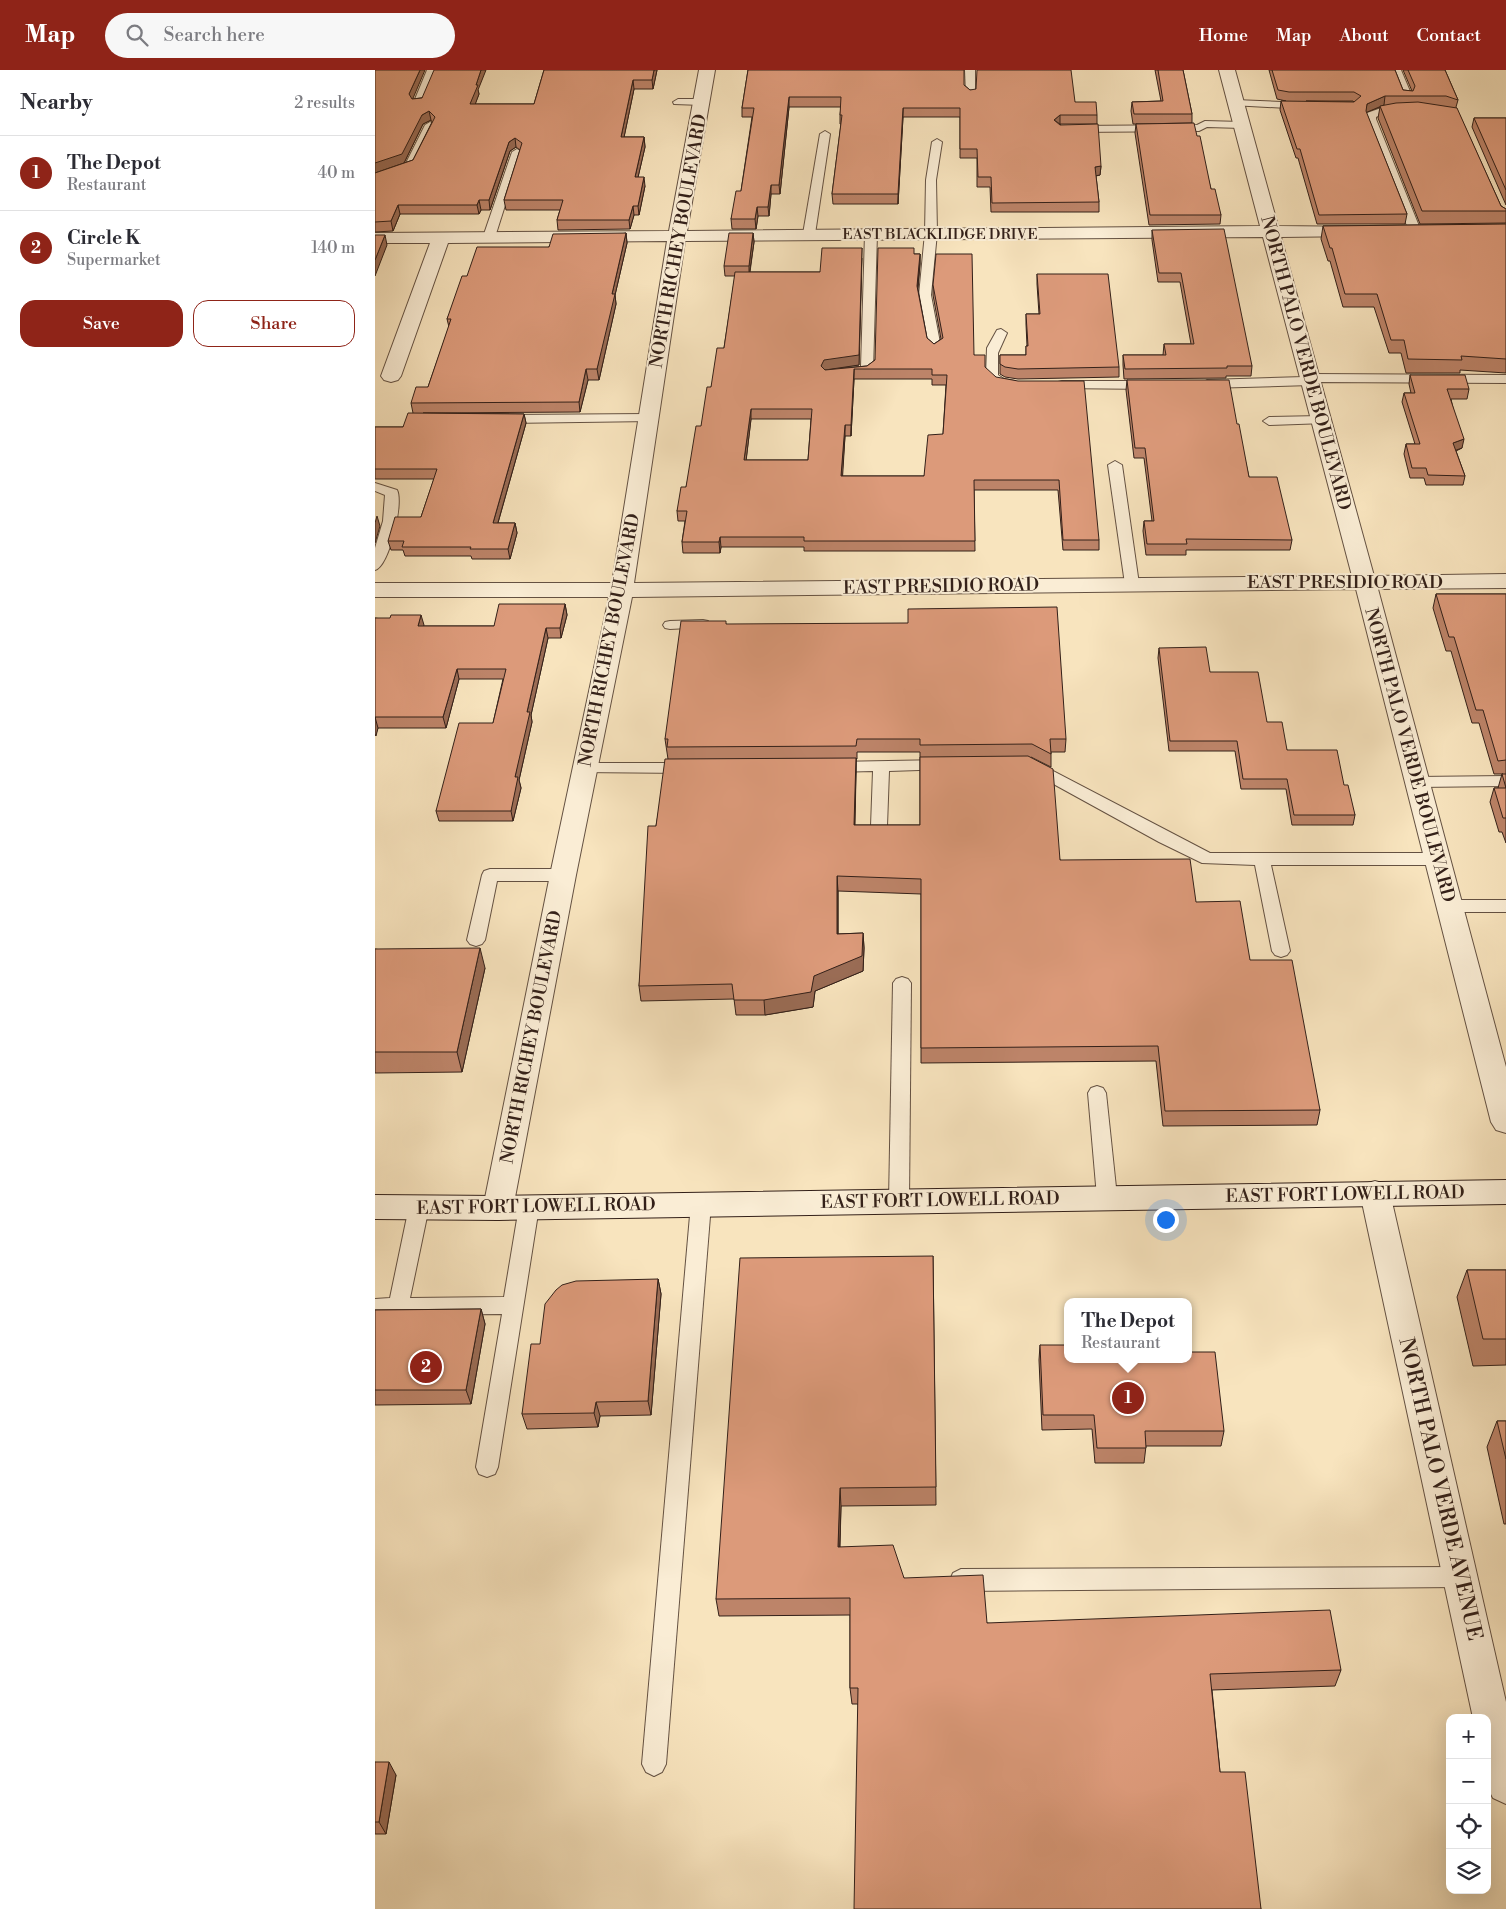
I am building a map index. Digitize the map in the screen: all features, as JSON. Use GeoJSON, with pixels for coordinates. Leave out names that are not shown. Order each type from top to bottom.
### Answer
{"type":"FeatureCollection","features":[{"type":"Feature","properties":{"kind":"street","name":"NORTH RICHEY BOULEVARD"},"geometry":{"type":"LineString","coordinates":[[498,1208],[563,875],[622,590],[677,235],[707,70]]}},
{"type":"Feature","properties":{"kind":"street","name":"NORTH PALO VERDE BOULEVARD"},"geometry":{"type":"LineString","coordinates":[[1227,70],[1241,132],[1272,232],[1505,1113]]}},
{"type":"Feature","properties":{"kind":"street","name":"EAST BLACKLIDGE DRIVE"},"geometry":{"type":"LineString","coordinates":[[375,238],[1377,231]]}},
{"type":"Feature","properties":{"kind":"street"},"geometry":{"type":"LineString","coordinates":[[1396,231],[1434,231]]}},
{"type":"Feature","properties":{"kind":"street"},"geometry":{"type":"LineString","coordinates":[[391,376],[441,237]]}},
{"type":"Feature","properties":{"kind":"street","name":"EAST PRESIDIO ROAD"},"geometry":{"type":"LineString","coordinates":[[375,590],[622,590],[1506,581]]}},
{"type":"Feature","properties":{"kind":"street","name":"EAST FORT LOWELL ROAD"},"geometry":{"type":"LineString","coordinates":[[375,1207],[529,1208],[1506,1192]]}},
{"type":"Feature","properties":{"kind":"street","name":"NORTH PALO VERDE AVENUE"},"geometry":{"type":"LineString","coordinates":[[1375,1193],[1506,1785]]}},
{"type":"Feature","properties":{"kind":"lane"},"geometry":{"type":"LineString","coordinates":[[418,104],[432,70]]}},
{"type":"Feature","properties":{"kind":"lane"},"geometry":{"type":"LineString","coordinates":[[970,70],[971,94]]}},
{"type":"Feature","properties":{"kind":"lane"},"geometry":{"type":"LineString","coordinates":[[1397,70],[1407,96]]}},
{"type":"Feature","properties":{"kind":"lane"},"geometry":{"type":"LineString","coordinates":[[678,102],[702,102]]}},
{"type":"Feature","properties":{"kind":"lane"},"geometry":{"type":"LineString","coordinates":[[1235,102],[1315,106]]}},
{"type":"Feature","properties":{"kind":"lane"},"geometry":{"type":"LineString","coordinates":[[1415,231],[1371,115],[1384,110],[1418,110]]}},
{"type":"Feature","properties":{"kind":"lane"},"geometry":{"type":"LineString","coordinates":[[1206,136],[1074,133],[1199,128],[1205,124],[1241,132]]}},
{"type":"Feature","properties":{"kind":"lane"},"geometry":{"type":"LineString","coordinates":[[375,179],[409,167],[430,125]]}},
{"type":"Feature","properties":{"kind":"lane"},"geometry":{"type":"LineString","coordinates":[[809,234],[825,134]]}},
{"type":"Feature","properties":{"kind":"lane"},"geometry":{"type":"LineString","coordinates":[[935,348],[925,295],[931,234],[931,180],[937,142]]}},
{"type":"Feature","properties":{"kind":"lane"},"geometry":{"type":"LineString","coordinates":[[489,237],[517,152]]}},
{"type":"Feature","properties":{"kind":"lane"},"geometry":{"type":"LineString","coordinates":[[839,374],[867,370],[871,234]]}},
{"type":"Feature","properties":{"kind":"lane"},"geometry":{"type":"LineString","coordinates":[[1001,333],[994,342],[991,364],[992,376],[1000,382],[1028,385]]}},
{"type":"Feature","properties":{"kind":"lane"},"geometry":{"type":"LineString","coordinates":[[1196,384],[1311,380],[1506,379]]}},
{"type":"Feature","properties":{"kind":"lane"},"geometry":{"type":"LineString","coordinates":[[1048,385],[1167,384]]}},
{"type":"Feature","properties":{"kind":"lane"},"geometry":{"type":"LineString","coordinates":[[491,419],[648,418]]}},
{"type":"Feature","properties":{"kind":"lane"},"geometry":{"type":"LineString","coordinates":[[1269,422],[1321,420]]}},
{"type":"Feature","properties":{"kind":"lane"},"geometry":{"type":"LineString","coordinates":[[1115,465],[1132,584]]}},
{"type":"Feature","properties":{"kind":"lane"},"geometry":{"type":"LineString","coordinates":[[375,487],[392,493],[392,501],[389,524],[375,566]]}},
{"type":"Feature","properties":{"kind":"lane"},"geometry":{"type":"LineString","coordinates":[[670,625],[714,624]]}},
{"type":"Feature","properties":{"kind":"lane"},"geometry":{"type":"LineString","coordinates":[[1021,764],[1031,764],[1165,838],[1208,859],[1437,859]]}},
{"type":"Feature","properties":{"kind":"lane"},"geometry":{"type":"LineString","coordinates":[[821,767],[956,765]]}},
{"type":"Feature","properties":{"kind":"lane"},"geometry":{"type":"LineString","coordinates":[[879,826],[881,766]]}},
{"type":"Feature","properties":{"kind":"lane"},"geometry":{"type":"LineString","coordinates":[[585,768],[703,768]]}},
{"type":"Feature","properties":{"kind":"lane"},"geometry":{"type":"LineString","coordinates":[[1417,782],[1506,781]]}},
{"type":"Feature","properties":{"kind":"lane"},"geometry":{"type":"LineString","coordinates":[[1262,859],[1281,951]]}},
{"type":"Feature","properties":{"kind":"lane"},"geometry":{"type":"LineString","coordinates":[[476,940],[489,875],[563,875]]}},
{"type":"Feature","properties":{"kind":"lane"},"geometry":{"type":"LineString","coordinates":[[1449,906],[1506,906]]}},
{"type":"Feature","properties":{"kind":"lane"},"geometry":{"type":"LineString","coordinates":[[899,1201],[902,982]]}},
{"type":"Feature","properties":{"kind":"lane"},"geometry":{"type":"LineString","coordinates":[[1097,1092],[1107,1198]]}},
{"type":"Feature","properties":{"kind":"lane"},"geometry":{"type":"LineString","coordinates":[[654,1764],[701,1204]]}},
{"type":"Feature","properties":{"kind":"lane"},"geometry":{"type":"LineString","coordinates":[[398,1306],[419,1208]]}},
{"type":"Feature","properties":{"kind":"lane"},"geometry":{"type":"LineString","coordinates":[[487,1467],[529,1208]]}},
{"type":"Feature","properties":{"kind":"lane"},"geometry":{"type":"LineString","coordinates":[[375,1307],[513,1305]]}},
{"type":"Feature","properties":{"kind":"lane"},"geometry":{"type":"LineString","coordinates":[[937,1580],[1461,1577]]}},
{"type":"Feature","properties":{"kind":"building"},"geometry":{"type":"Polygon","coordinates":[[[375,70],[420,70],[409,94],[412,99],[422,98],[434,70],[481,70],[476,85],[478,85],[470,104],[534,104],[544,70],[654,70],[652,80],[633,80],[621,137],[644,137],[635,177],[644,177],[638,206],[633,206],[629,220],[557,220],[563,200],[504,200],[522,143],[515,138],[509,142],[489,200],[479,200],[477,205],[398,205],[391,221],[375,222],[375,173],[413,160],[435,117],[429,111],[422,115],[402,154],[375,163],[375,70]]]}},
{"type":"Feature","properties":{"kind":"building"},"geometry":{"type":"Polygon","coordinates":[[[748,70],[964,70],[964,85],[970,90],[976,89],[977,70],[1071,70],[1075,102],[1096,102],[1097,115],[1060,115],[1054,120],[1060,125],[1098,124],[1101,166],[1095,167],[1099,202],[992,203],[991,177],[978,177],[977,149],[960,149],[960,108],[903,108],[898,194],[832,194],[842,115],[840,115],[841,97],[789,97],[779,185],[771,185],[768,207],[757,207],[755,219],[731,219],[736,191],[741,191],[754,108],[742,108],[748,70]]]}},
{"type":"Feature","properties":{"kind":"building"},"geometry":{"type":"Polygon","coordinates":[[[1158,70],[1183,70],[1192,114],[1134,114],[1132,102],[1163,101],[1158,70]]]}},
{"type":"Feature","properties":{"kind":"building"},"geometry":{"type":"Polygon","coordinates":[[[1272,70],[1395,70],[1403,90],[1413,91],[1415,86],[1408,70],[1445,70],[1458,100],[1446,96],[1385,96],[1367,104],[1366,111],[1407,214],[1319,215],[1300,149],[1297,149],[1281,101],[1354,102],[1361,96],[1354,92],[1289,92],[1278,90],[1272,70]]]}},
{"type":"Feature","properties":{"kind":"building"},"geometry":{"type":"Polygon","coordinates":[[[1418,102],[1457,108],[1501,206],[1506,211],[1422,211],[1380,106],[1418,102]]]}},
{"type":"Feature","properties":{"kind":"building"},"geometry":{"type":"Polygon","coordinates":[[[1474,118],[1506,118],[1506,190],[1474,118]]]}},
{"type":"Feature","properties":{"kind":"building"},"geometry":{"type":"Polygon","coordinates":[[[1194,123],[1197,136],[1200,136],[1211,189],[1215,189],[1221,215],[1150,215],[1136,124],[1194,123]]]}},
{"type":"Feature","properties":{"kind":"building"},"geometry":{"type":"Polygon","coordinates":[[[1506,224],[1506,359],[1461,356],[1462,360],[1408,359],[1404,340],[1391,340],[1377,294],[1345,294],[1332,248],[1330,248],[1323,226],[1506,224]]]}},
{"type":"Feature","properties":{"kind":"building"},"geometry":{"type":"Polygon","coordinates":[[[1224,229],[1252,366],[1125,369],[1123,355],[1166,355],[1164,344],[1194,344],[1181,273],[1159,273],[1152,230],[1224,229]]]}},
{"type":"Feature","properties":{"kind":"building"},"geometry":{"type":"Polygon","coordinates":[[[626,233],[612,294],[615,294],[597,369],[586,369],[579,402],[411,403],[416,387],[428,387],[451,319],[447,319],[462,276],[467,276],[477,247],[549,247],[553,234],[626,233]]]}},
{"type":"Feature","properties":{"kind":"building"},"geometry":{"type":"Polygon","coordinates":[[[729,233],[753,233],[749,266],[724,266],[729,233]]]}},
{"type":"Feature","properties":{"kind":"building"},"geometry":{"type":"Polygon","coordinates":[[[375,235],[385,235],[375,260],[375,235]]]}},
{"type":"Feature","properties":{"kind":"building"},"geometry":{"type":"Polygon","coordinates":[[[822,248],[862,248],[859,355],[824,360],[821,366],[825,370],[867,366],[875,360],[878,248],[914,248],[914,254],[920,254],[917,286],[927,338],[934,344],[943,338],[933,285],[936,254],[972,254],[974,355],[985,355],[985,367],[996,377],[1018,381],[1084,381],[1099,540],[1063,540],[1059,480],[974,480],[975,541],[804,541],[804,537],[720,537],[719,542],[682,542],[687,511],[677,511],[681,487],[686,487],[696,426],[701,426],[707,387],[711,387],[717,348],[724,348],[735,272],[820,272],[822,248]],[[854,369],[851,425],[845,425],[841,476],[924,476],[928,435],[943,434],[947,375],[932,375],[932,369],[854,369]],[[751,409],[744,460],[808,460],[812,409],[751,409]]]}},
{"type":"Feature","properties":{"kind":"building"},"geometry":{"type":"Polygon","coordinates":[[[1037,274],[1108,274],[1119,367],[1018,369],[1005,367],[1000,364],[1000,355],[1026,355],[1026,346],[1028,346],[1026,314],[1040,314],[1037,274]]]}},
{"type":"Feature","properties":{"kind":"building"},"geometry":{"type":"Polygon","coordinates":[[[1410,375],[1465,375],[1469,389],[1447,389],[1464,439],[1453,443],[1465,476],[1428,475],[1426,468],[1412,468],[1406,444],[1420,444],[1404,393],[1415,393],[1410,375]]]}},
{"type":"Feature","properties":{"kind":"building"},"geometry":{"type":"Polygon","coordinates":[[[1127,380],[1229,380],[1249,477],[1277,477],[1292,540],[1186,539],[1187,544],[1147,544],[1144,521],[1154,521],[1145,448],[1135,448],[1127,380]]]}},
{"type":"Feature","properties":{"kind":"building"},"geometry":{"type":"Polygon","coordinates":[[[408,413],[524,414],[493,523],[515,523],[508,549],[402,547],[404,541],[388,541],[395,517],[421,517],[437,469],[375,469],[375,427],[403,427],[408,413]]]}},
{"type":"Feature","properties":{"kind":"building"},"geometry":{"type":"Polygon","coordinates":[[[1436,594],[1506,594],[1506,760],[1498,761],[1483,710],[1476,710],[1454,637],[1449,637],[1436,594]]]}},
{"type":"Feature","properties":{"kind":"building"},"geometry":{"type":"Polygon","coordinates":[[[499,604],[565,604],[560,628],[546,628],[527,712],[530,712],[515,777],[518,777],[511,811],[436,811],[459,723],[493,723],[506,669],[457,669],[443,717],[375,717],[375,618],[390,618],[391,615],[421,615],[418,626],[494,626],[499,604]]]}},
{"type":"Feature","properties":{"kind":"building"},"geometry":{"type":"Polygon","coordinates":[[[1057,607],[1066,739],[1050,739],[1051,754],[1032,744],[920,745],[920,739],[857,739],[856,746],[667,747],[668,739],[665,739],[681,621],[726,621],[726,624],[908,623],[908,609],[1057,607]]]}},
{"type":"Feature","properties":{"kind":"building"},"geometry":{"type":"Polygon","coordinates":[[[1206,647],[1210,672],[1258,672],[1267,722],[1282,722],[1287,750],[1337,750],[1344,785],[1348,785],[1355,815],[1294,815],[1287,779],[1243,779],[1237,741],[1170,741],[1159,648],[1206,647]]]}},
{"type":"Feature","properties":{"kind":"building"},"geometry":{"type":"Polygon","coordinates":[[[1028,756],[1053,769],[1060,860],[1190,859],[1196,902],[1240,901],[1250,960],[1292,960],[1320,1110],[1165,1111],[1158,1046],[921,1048],[921,879],[837,876],[837,934],[863,933],[862,956],[814,976],[811,992],[764,1000],[734,1000],[732,984],[639,986],[648,826],[656,826],[665,759],[856,758],[854,825],[920,825],[920,757],[1028,756]]]}},
{"type":"Feature","properties":{"kind":"building"},"geometry":{"type":"Polygon","coordinates":[[[1502,774],[1506,774],[1506,788],[1502,774]]]}},
{"type":"Feature","properties":{"kind":"building"},"geometry":{"type":"Polygon","coordinates":[[[1494,788],[1506,788],[1506,818],[1503,818],[1494,788]]]}},
{"type":"Feature","properties":{"kind":"building"},"geometry":{"type":"Polygon","coordinates":[[[480,948],[457,1052],[375,1052],[375,949],[480,948]]]}},
{"type":"Feature","properties":{"kind":"building"},"geometry":{"type":"Polygon","coordinates":[[[933,1256],[936,1487],[840,1488],[838,1547],[893,1545],[904,1578],[983,1575],[987,1623],[1330,1610],[1341,1670],[1210,1674],[1220,1772],[1245,1772],[1261,1909],[854,1909],[858,1688],[850,1688],[850,1598],[716,1599],[740,1258],[933,1256]]]}},
{"type":"Feature","properties":{"kind":"building"},"geometry":{"type":"Polygon","coordinates":[[[1467,1270],[1506,1270],[1506,1339],[1483,1339],[1467,1270]]]}},
{"type":"Feature","properties":{"kind":"building"},"geometry":{"type":"Polygon","coordinates":[[[658,1279],[648,1401],[596,1402],[594,1413],[522,1414],[531,1344],[540,1344],[545,1304],[556,1290],[562,1285],[576,1281],[658,1279]]]}},
{"type":"Feature","properties":{"kind":"building"},"geometry":{"type":"Polygon","coordinates":[[[481,1309],[466,1390],[375,1390],[375,1310],[481,1309]]]}},
{"type":"Feature","properties":{"kind":"building"},"geometry":{"type":"Polygon","coordinates":[[[1040,1345],[1064,1345],[1064,1363],[1192,1363],[1192,1352],[1215,1352],[1224,1431],[1145,1431],[1146,1448],[1097,1448],[1094,1415],[1043,1415],[1040,1345]]]}},
{"type":"Feature","properties":{"kind":"building"},"geometry":{"type":"Polygon","coordinates":[[[1497,1421],[1506,1421],[1506,1459],[1497,1421]]]}},
{"type":"Feature","properties":{"kind":"building"},"geometry":{"type":"Polygon","coordinates":[[[375,1762],[389,1762],[379,1822],[375,1822],[375,1762]]]}},
{"type":"Feature","properties":{"kind":"place","name":"Circle K"},"geometry":{"type":"Point","coordinates":[426,1367]}},
{"type":"Feature","properties":{"kind":"place","name":"The Depot"},"geometry":{"type":"Point","coordinates":[1128,1398]}}]}
